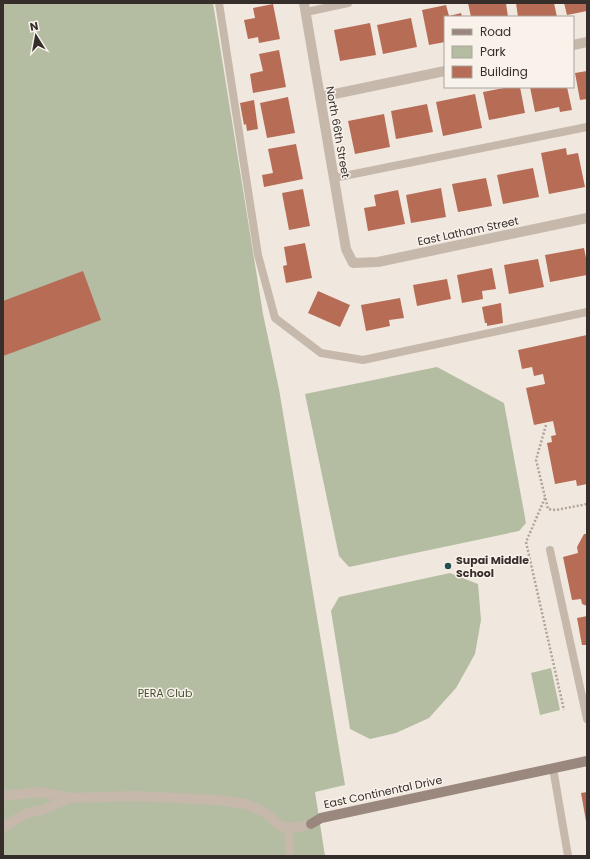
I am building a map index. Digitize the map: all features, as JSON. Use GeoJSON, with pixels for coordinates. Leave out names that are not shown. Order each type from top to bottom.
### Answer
{"type":"FeatureCollection","features":[{"type":"Feature","properties":{"kind":"street","name":"North 66th Street"},"geometry":{"type":"LineString","coordinates":[[305,7],[346,249],[353,263]]}},
{"type":"Feature","properties":{"kind":"street"},"geometry":{"type":"LineString","coordinates":[[574,45],[587,42]]}},
{"type":"Feature","properties":{"kind":"street"},"geometry":{"type":"LineString","coordinates":[[320,97],[444,71]]}},
{"type":"Feature","properties":{"kind":"street","name":"East Latham Street"},"geometry":{"type":"LineString","coordinates":[[353,263],[378,262],[587,218]]}},
{"type":"Feature","properties":{"kind":"street","name":"East Continental Drive"},"geometry":{"type":"LineString","coordinates":[[288,827],[294,828],[311,824],[321,818],[587,761]]}},
{"type":"Feature","properties":{"kind":"street"},"geometry":{"type":"LineString","coordinates":[[3,796],[40,792],[71,798],[135,796],[217,800],[246,804],[264,812],[281,826],[288,827]]}},
{"type":"Feature","properties":{"kind":"street"},"geometry":{"type":"LineString","coordinates":[[3,828],[28,813],[42,810],[71,798]]}},
{"type":"Feature","properties":{"kind":"lane"},"geometry":{"type":"LineString","coordinates":[[219,3],[258,255],[275,318],[321,353],[363,360],[587,312]]}},
{"type":"Feature","properties":{"kind":"lane"},"geometry":{"type":"LineString","coordinates":[[305,7],[348,3]]}},
{"type":"Feature","properties":{"kind":"lane"},"geometry":{"type":"LineString","coordinates":[[334,178],[587,127]]}},
{"type":"Feature","properties":{"kind":"lane"},"geometry":{"type":"LineString","coordinates":[[550,550],[587,719]]}},
{"type":"Feature","properties":{"kind":"lane"},"geometry":{"type":"LineString","coordinates":[[553,768],[568,856]]}},
{"type":"Feature","properties":{"kind":"lane"},"geometry":{"type":"LineString","coordinates":[[288,827],[290,856]]}},
{"type":"Feature","properties":{"kind":"path"},"geometry":{"type":"LineString","coordinates":[[546,425],[536,460],[548,509],[556,510],[587,504]]}},
{"type":"Feature","properties":{"kind":"path"},"geometry":{"type":"LineString","coordinates":[[545,498],[526,542],[564,710]]}},
{"type":"Feature","properties":{"kind":"green space","name":"PERA Club"},"geometry":{"type":"Polygon","coordinates":[[[3,3],[213,3],[263,314],[279,389],[345,785],[315,792],[325,856],[3,856],[3,3]]]}},
{"type":"Feature","properties":{"kind":"green space"},"geometry":{"type":"Polygon","coordinates":[[[437,367],[504,403],[526,523],[519,531],[349,567],[339,556],[305,394],[437,367]]]}},
{"type":"Feature","properties":{"kind":"green space"},"geometry":{"type":"Polygon","coordinates":[[[450,573],[478,584],[481,620],[475,654],[456,688],[429,718],[396,733],[370,739],[350,729],[331,611],[339,597],[450,573]]]}},
{"type":"Feature","properties":{"kind":"green space"},"geometry":{"type":"Polygon","coordinates":[[[551,668],[560,710],[540,715],[531,673],[551,668]]]}},
{"type":"Feature","properties":{"kind":"building"},"geometry":{"type":"Polygon","coordinates":[[[468,3],[506,3],[508,16],[471,16],[468,3]]]}},
{"type":"Feature","properties":{"kind":"building"},"geometry":{"type":"Polygon","coordinates":[[[516,3],[554,3],[557,16],[518,16],[516,3]]]}},
{"type":"Feature","properties":{"kind":"building"},"geometry":{"type":"Polygon","coordinates":[[[564,3],[587,3],[587,11],[567,15],[564,3]]]}},
{"type":"Feature","properties":{"kind":"building"},"geometry":{"type":"Polygon","coordinates":[[[273,4],[280,39],[259,43],[258,37],[248,39],[244,20],[255,18],[253,8],[273,4]]]}},
{"type":"Feature","properties":{"kind":"building"},"geometry":{"type":"Polygon","coordinates":[[[446,5],[449,16],[444,16],[444,42],[429,45],[422,10],[446,5]]]}},
{"type":"Feature","properties":{"kind":"building"},"geometry":{"type":"Polygon","coordinates":[[[461,13],[462,16],[449,16],[461,13]]]}},
{"type":"Feature","properties":{"kind":"building"},"geometry":{"type":"Polygon","coordinates":[[[411,18],[417,47],[383,54],[377,25],[411,18]]]}},
{"type":"Feature","properties":{"kind":"building"},"geometry":{"type":"Polygon","coordinates":[[[370,23],[376,55],[340,61],[334,30],[370,23]]]}},
{"type":"Feature","properties":{"kind":"building"},"geometry":{"type":"Polygon","coordinates":[[[279,50],[286,87],[253,93],[250,74],[263,71],[259,54],[279,50]]]}},
{"type":"Feature","properties":{"kind":"building"},"geometry":{"type":"Polygon","coordinates":[[[587,71],[587,99],[580,100],[575,73],[587,71]]]}},
{"type":"Feature","properties":{"kind":"building"},"geometry":{"type":"Polygon","coordinates":[[[504,88],[520,88],[525,113],[489,120],[483,92],[504,88]]]}},
{"type":"Feature","properties":{"kind":"building"},"geometry":{"type":"Polygon","coordinates":[[[530,88],[567,88],[572,110],[560,112],[559,107],[535,112],[530,88]]]}},
{"type":"Feature","properties":{"kind":"building"},"geometry":{"type":"Polygon","coordinates":[[[475,94],[482,128],[443,136],[436,102],[475,94]]]}},
{"type":"Feature","properties":{"kind":"building"},"geometry":{"type":"Polygon","coordinates":[[[288,97],[295,133],[267,138],[260,103],[288,97]]]}},
{"type":"Feature","properties":{"kind":"building"},"geometry":{"type":"Polygon","coordinates":[[[254,100],[258,129],[247,131],[246,124],[244,125],[240,103],[254,100]]]}},
{"type":"Feature","properties":{"kind":"building"},"geometry":{"type":"Polygon","coordinates":[[[427,104],[433,132],[396,139],[391,111],[427,104]]]}},
{"type":"Feature","properties":{"kind":"building"},"geometry":{"type":"Polygon","coordinates":[[[384,114],[390,147],[355,154],[348,121],[384,114]]]}},
{"type":"Feature","properties":{"kind":"building"},"geometry":{"type":"Polygon","coordinates":[[[296,144],[303,179],[264,187],[262,175],[273,173],[268,149],[296,144]]]}},
{"type":"Feature","properties":{"kind":"building"},"geometry":{"type":"Polygon","coordinates":[[[566,148],[567,155],[578,153],[585,187],[549,194],[541,153],[566,148]]]}},
{"type":"Feature","properties":{"kind":"building"},"geometry":{"type":"Polygon","coordinates":[[[533,168],[539,197],[503,204],[497,175],[533,168]]]}},
{"type":"Feature","properties":{"kind":"building"},"geometry":{"type":"Polygon","coordinates":[[[486,178],[492,206],[458,212],[452,184],[486,178]]]}},
{"type":"Feature","properties":{"kind":"building"},"geometry":{"type":"Polygon","coordinates":[[[441,188],[446,217],[411,223],[406,195],[441,188]]]}},
{"type":"Feature","properties":{"kind":"building"},"geometry":{"type":"Polygon","coordinates":[[[303,189],[310,226],[289,230],[282,193],[303,189]]]}},
{"type":"Feature","properties":{"kind":"building"},"geometry":{"type":"Polygon","coordinates":[[[398,190],[405,224],[368,231],[364,208],[376,206],[374,195],[398,190]]]}},
{"type":"Feature","properties":{"kind":"building"},"geometry":{"type":"Polygon","coordinates":[[[305,243],[312,278],[286,283],[283,266],[287,265],[284,247],[305,243]]]}},
{"type":"Feature","properties":{"kind":"building"},"geometry":{"type":"Polygon","coordinates":[[[584,248],[587,263],[587,275],[550,282],[545,255],[584,248]]]}},
{"type":"Feature","properties":{"kind":"building"},"geometry":{"type":"Polygon","coordinates":[[[538,259],[544,287],[509,294],[504,265],[538,259]]]}},
{"type":"Feature","properties":{"kind":"building"},"geometry":{"type":"Polygon","coordinates":[[[492,268],[496,289],[482,291],[483,299],[462,303],[457,275],[492,268]]]}},
{"type":"Feature","properties":{"kind":"building"},"geometry":{"type":"Polygon","coordinates":[[[83,271],[101,320],[3,356],[3,301],[83,271]]]}},
{"type":"Feature","properties":{"kind":"building"},"geometry":{"type":"Polygon","coordinates":[[[447,279],[451,299],[417,306],[413,285],[447,279]]]}},
{"type":"Feature","properties":{"kind":"building"},"geometry":{"type":"Polygon","coordinates":[[[318,291],[350,305],[340,327],[308,313],[318,291]]]}},
{"type":"Feature","properties":{"kind":"building"},"geometry":{"type":"Polygon","coordinates":[[[400,298],[404,318],[389,320],[390,326],[366,331],[361,305],[400,298]]]}},
{"type":"Feature","properties":{"kind":"building"},"geometry":{"type":"Polygon","coordinates":[[[501,303],[503,323],[487,326],[482,307],[501,303]]]}},
{"type":"Feature","properties":{"kind":"building"},"geometry":{"type":"Polygon","coordinates":[[[587,335],[587,484],[577,486],[576,480],[555,484],[547,443],[552,442],[551,436],[556,435],[553,421],[534,425],[526,388],[545,384],[543,374],[534,376],[532,367],[522,369],[518,350],[587,335]]]}},
{"type":"Feature","properties":{"kind":"building"},"geometry":{"type":"Polygon","coordinates":[[[584,534],[587,534],[587,606],[582,604],[581,599],[572,600],[563,557],[578,553],[577,547],[584,534]]]}},
{"type":"Feature","properties":{"kind":"building"},"geometry":{"type":"Polygon","coordinates":[[[587,616],[587,645],[582,645],[577,618],[587,616]]]}},
{"type":"Feature","properties":{"kind":"building"},"geometry":{"type":"Polygon","coordinates":[[[587,792],[587,820],[586,821],[581,793],[587,792]]]}},
{"type":"Feature","properties":{"kind":"place","name":"Supai Middle School"},"geometry":{"type":"Point","coordinates":[448,566]}}]}
